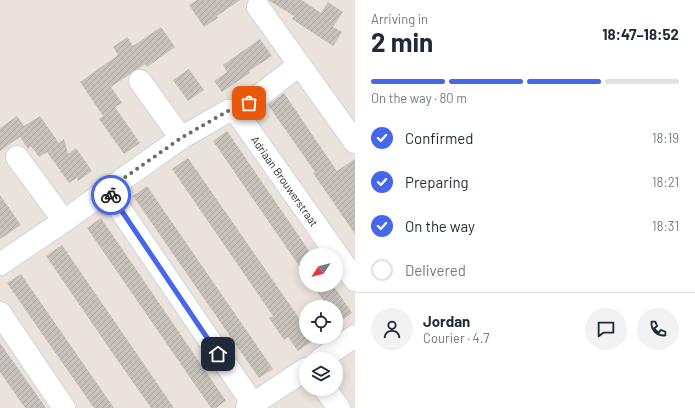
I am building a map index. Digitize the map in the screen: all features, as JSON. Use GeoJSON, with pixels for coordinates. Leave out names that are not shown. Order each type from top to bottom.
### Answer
{"type":"FeatureCollection","features":[{"type":"Feature","properties":{"kind":"street"},"geometry":{"type":"LineString","coordinates":[[258,7],[355,142]]}},
{"type":"Feature","properties":{"kind":"street"},"geometry":{"type":"LineString","coordinates":[[0,264],[64,221],[181,138],[228,111],[237,113],[300,65]]}},
{"type":"Feature","properties":{"kind":"street"},"geometry":{"type":"LineString","coordinates":[[140,81],[181,138]]}},
{"type":"Feature","properties":{"kind":"street","name":"Adriaan Brouwerstraat"},"geometry":{"type":"LineString","coordinates":[[237,113],[355,280]]}},
{"type":"Feature","properties":{"kind":"street"},"geometry":{"type":"LineString","coordinates":[[17,157],[64,221]]}},
{"type":"Feature","properties":{"kind":"street"},"geometry":{"type":"LineString","coordinates":[[107,190],[250,406],[299,374]]}},
{"type":"Feature","properties":{"kind":"street"},"geometry":{"type":"LineString","coordinates":[[0,313],[64,408]]}},
{"type":"Feature","properties":{"kind":"street"},"geometry":{"type":"LineString","coordinates":[[331,352],[355,336]]}},
{"type":"Feature","properties":{"kind":"street"},"geometry":{"type":"LineString","coordinates":[[331,396],[339,408]]}},
{"type":"Feature","properties":{"kind":"building"},"geometry":{"type":"Polygon","coordinates":[[[197,0],[240,0],[217,16],[218,18],[204,27],[189,5],[197,0]]]}},
{"type":"Feature","properties":{"kind":"building"},"geometry":{"type":"Polygon","coordinates":[[[268,0],[302,0],[321,13],[328,2],[343,12],[333,27],[342,32],[333,46],[292,19],[294,16],[268,0]]]}},
{"type":"Feature","properties":{"kind":"building"},"geometry":{"type":"Polygon","coordinates":[[[161,27],[175,47],[147,67],[145,64],[111,87],[122,103],[115,107],[140,143],[124,154],[99,119],[103,116],[80,82],[118,55],[113,47],[127,37],[133,46],[161,27]]]}},
{"type":"Feature","properties":{"kind":"building"},"geometry":{"type":"Polygon","coordinates":[[[260,39],[272,56],[249,71],[250,73],[222,92],[214,81],[227,72],[223,65],[260,39]]]}},
{"type":"Feature","properties":{"kind":"building"},"geometry":{"type":"Polygon","coordinates":[[[189,69],[204,90],[188,101],[173,80],[189,69]]]}},
{"type":"Feature","properties":{"kind":"building"},"geometry":{"type":"Polygon","coordinates":[[[284,93],[337,171],[355,159],[355,234],[313,173],[315,172],[268,105],[284,93]]]}},
{"type":"Feature","properties":{"kind":"building"},"geometry":{"type":"Polygon","coordinates":[[[17,116],[24,126],[40,116],[59,143],[64,139],[68,154],[76,148],[92,171],[78,181],[77,178],[69,183],[47,152],[39,157],[31,146],[28,149],[20,137],[0,151],[0,128],[17,116]]]}},
{"type":"Feature","properties":{"kind":"building"},"geometry":{"type":"Polygon","coordinates":[[[227,131],[307,248],[299,248],[299,266],[213,141],[227,131]]]}},
{"type":"Feature","properties":{"kind":"building"},"geometry":{"type":"Polygon","coordinates":[[[188,158],[299,318],[299,344],[308,344],[298,351],[288,337],[284,340],[269,318],[273,316],[172,169],[188,158]]]}},
{"type":"Feature","properties":{"kind":"building"},"geometry":{"type":"Polygon","coordinates":[[[147,186],[273,369],[259,378],[133,196],[147,186]]]}},
{"type":"Feature","properties":{"kind":"building"},"geometry":{"type":"Polygon","coordinates":[[[0,195],[21,225],[0,239],[0,195]]]}},
{"type":"Feature","properties":{"kind":"building"},"geometry":{"type":"Polygon","coordinates":[[[101,218],[226,401],[216,408],[211,408],[87,228],[101,218]]]}},
{"type":"Feature","properties":{"kind":"building"},"geometry":{"type":"Polygon","coordinates":[[[62,245],[174,408],[151,408],[109,348],[46,256],[62,245]]]}},
{"type":"Feature","properties":{"kind":"building"},"geometry":{"type":"Polygon","coordinates":[[[21,274],[114,408],[94,408],[45,338],[7,283],[21,274]]]}},
{"type":"Feature","properties":{"kind":"building"},"geometry":{"type":"Polygon","coordinates":[[[317,292],[338,292],[352,313],[343,320],[343,300],[323,300],[317,292]]]}},
{"type":"Feature","properties":{"kind":"building"},"geometry":{"type":"Polygon","coordinates":[[[0,343],[46,408],[25,408],[0,372],[0,343]]]}},
{"type":"Feature","properties":{"kind":"way so far"},"geometry":{"type":"LineString","coordinates":[[111,195],[107,190],[181,138],[228,111],[237,113],[249,103]]}},
{"type":"Feature","properties":{"kind":"route"},"geometry":{"type":"LineString","coordinates":[[111,195],[218,354]]}}]}
